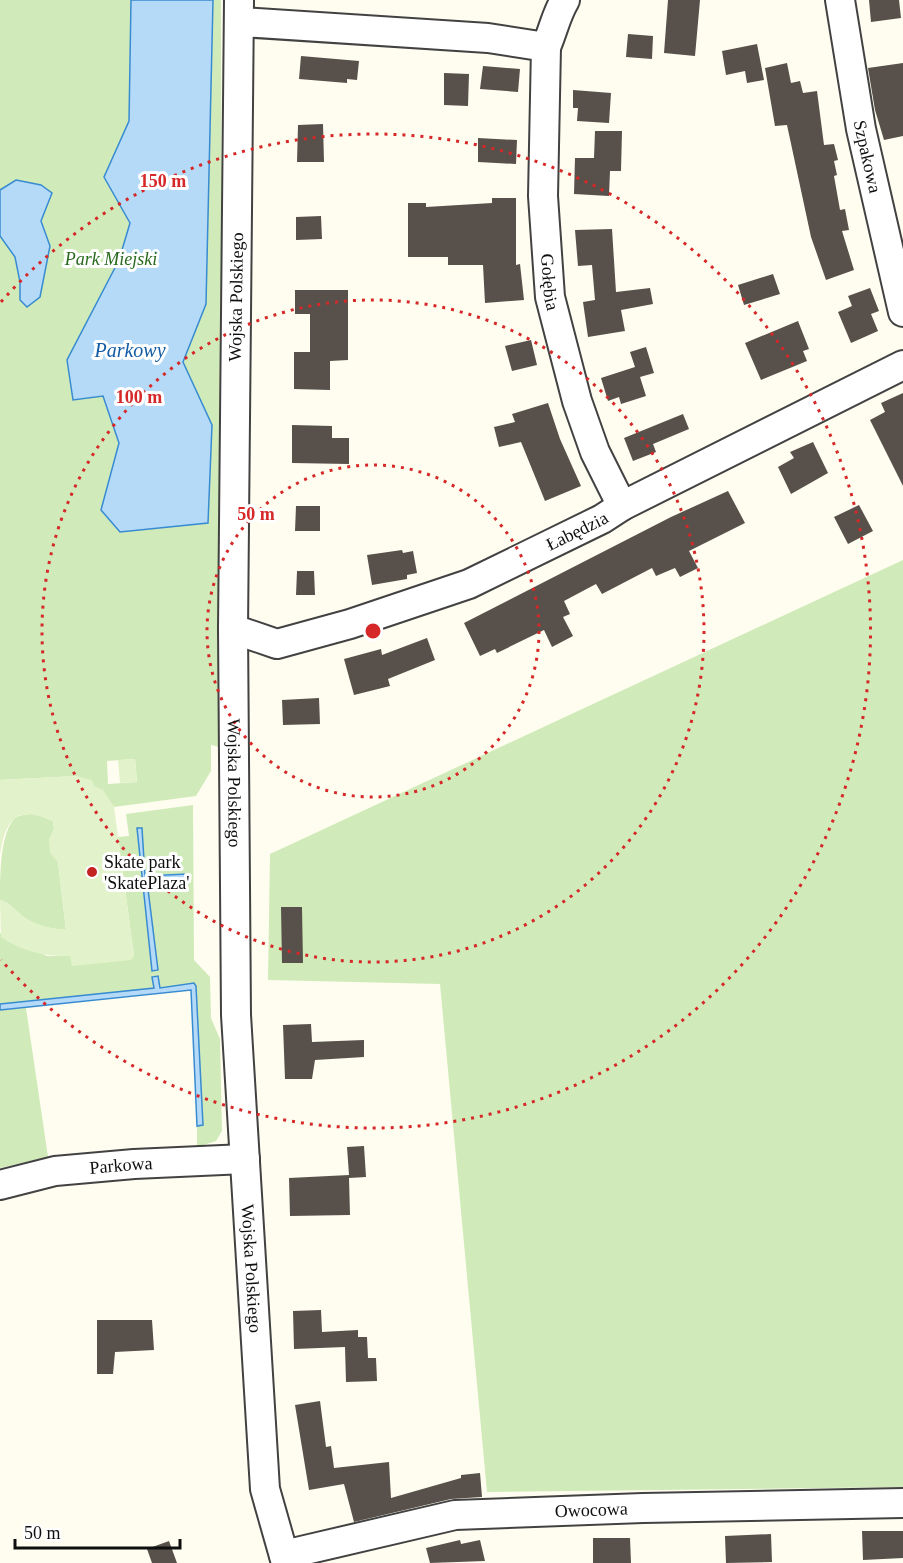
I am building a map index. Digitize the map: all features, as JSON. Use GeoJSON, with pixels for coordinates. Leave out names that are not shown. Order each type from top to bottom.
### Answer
{"type":"FeatureCollection","features":[{"type":"Feature","properties":{"kind":"street","name":"Gołębia"},"geometry":{"type":"LineString","coordinates":[[565,0],[557,13],[554,31],[546,47],[543,196],[550,297],[577,401],[595,452],[622,506]]}},
{"type":"Feature","properties":{"kind":"street","name":"Szpakowa"},"geometry":{"type":"LineString","coordinates":[[840,0],[861,129],[903,312]]}},
{"type":"Feature","properties":{"kind":"street"},"geometry":{"type":"LineString","coordinates":[[240,11],[488,38],[546,47]]}},
{"type":"Feature","properties":{"kind":"street","name":"Wojska Polskiego"},"geometry":{"type":"LineString","coordinates":[[240,11],[233,629],[236,1015],[266,1489],[285,1559]]}},
{"type":"Feature","properties":{"kind":"street","name":"Łabędzia"},"geometry":{"type":"LineString","coordinates":[[233,629],[277,644],[350,624],[470,584],[602,519],[622,506],[903,364]]}},
{"type":"Feature","properties":{"kind":"street","name":"Parkowa"},"geometry":{"type":"LineString","coordinates":[[0,1185],[55,1172],[134,1164],[245,1160]]}},
{"type":"Feature","properties":{"kind":"street","name":"Owocowa"},"geometry":{"type":"LineString","coordinates":[[285,1559],[455,1515],[643,1508],[903,1503]]}},
{"type":"Feature","properties":{"kind":"green space","name":"Park Miejski"},"geometry":{"type":"Polygon","coordinates":[[[0,0],[221,0],[222,517],[219,747],[211,745],[211,771],[196,796],[114,807],[104,793],[77,776],[0,780],[0,0]],[[135,759],[107,761],[108,784],[137,782],[135,759]]]}},
{"type":"Feature","properties":{"kind":"green space"},"geometry":{"type":"Polygon","coordinates":[[[903,560],[903,1487],[487,1492],[440,984],[268,980],[270,854],[903,560]]]}},
{"type":"Feature","properties":{"kind":"green space"},"geometry":{"type":"Polygon","coordinates":[[[135,759],[137,782],[120,783],[118,760],[135,759]]]}},
{"type":"Feature","properties":{"kind":"green space","name":"Skate park 'SkatePlaza'"},"geometry":{"type":"Polygon","coordinates":[[[77,776],[92,780],[94,786],[103,790],[114,807],[134,956],[131,960],[72,966],[70,956],[34,952],[1,937],[0,900],[25,918],[42,926],[66,929],[58,862],[50,853],[49,840],[54,829],[53,821],[30,814],[21,815],[9,824],[0,855],[0,780],[77,776]]]}},
{"type":"Feature","properties":{"kind":"green space"},"geometry":{"type":"Polygon","coordinates":[[[193,805],[194,960],[210,977],[211,1018],[220,1039],[222,1131],[216,1141],[197,1147],[197,1126],[203,1125],[196,986],[160,988],[158,976],[152,977],[155,988],[0,1004],[0,933],[47,956],[134,956],[118,837],[129,836],[126,814],[193,805]]]}},
{"type":"Feature","properties":{"kind":"green space"},"geometry":{"type":"Polygon","coordinates":[[[36,814],[53,821],[54,829],[49,840],[58,862],[66,930],[36,924],[0,900],[3,845],[9,826],[19,816],[36,814]]]}},
{"type":"Feature","properties":{"kind":"green space"},"geometry":{"type":"Polygon","coordinates":[[[26,1008],[48,1157],[0,1168],[0,1010],[26,1008]]]}},
{"type":"Feature","properties":{"kind":"water","name":"Parkowy"},"geometry":{"type":"Polygon","coordinates":[[[131,0],[213,0],[206,304],[183,362],[212,425],[208,523],[120,532],[101,510],[119,443],[103,396],[73,400],[67,360],[119,260],[130,223],[104,177],[129,121],[131,0]]]}},
{"type":"Feature","properties":{"kind":"water"},"geometry":{"type":"Polygon","coordinates":[[[16,180],[41,185],[52,193],[41,221],[50,246],[40,297],[27,307],[20,300],[20,282],[15,257],[0,236],[0,190],[16,180]]]}},
{"type":"Feature","properties":{"kind":"water"},"geometry":{"type":"Polygon","coordinates":[[[137,828],[142,828],[145,876],[187,874],[187,880],[147,881],[158,970],[152,971],[137,828]]]}},
{"type":"Feature","properties":{"kind":"water"},"geometry":{"type":"Polygon","coordinates":[[[158,976],[160,988],[194,983],[196,986],[203,1125],[197,1126],[191,990],[0,1010],[0,1004],[154,988],[152,977],[158,976]]]}},
{"type":"Feature","properties":{"kind":"building"},"geometry":{"type":"Polygon","coordinates":[[[668,0],[700,0],[695,56],[664,53],[668,0]]]}},
{"type":"Feature","properties":{"kind":"building"},"geometry":{"type":"Polygon","coordinates":[[[869,0],[899,0],[901,18],[871,22],[869,0]]]}},
{"type":"Feature","properties":{"kind":"building"},"geometry":{"type":"Polygon","coordinates":[[[628,34],[653,36],[652,59],[626,57],[628,34]]]}},
{"type":"Feature","properties":{"kind":"building"},"geometry":{"type":"Polygon","coordinates":[[[757,44],[764,80],[747,83],[745,71],[726,75],[722,51],[757,44]]]}},
{"type":"Feature","properties":{"kind":"building"},"geometry":{"type":"Polygon","coordinates":[[[301,56],[359,61],[357,80],[347,79],[347,83],[299,79],[301,56]]]}},
{"type":"Feature","properties":{"kind":"building"},"geometry":{"type":"Polygon","coordinates":[[[787,63],[791,83],[800,81],[803,93],[817,91],[824,145],[834,144],[838,160],[834,161],[837,175],[834,176],[840,210],[845,209],[849,230],[842,231],[854,270],[826,280],[811,237],[787,125],[775,126],[765,68],[787,63]]]}},
{"type":"Feature","properties":{"kind":"building"},"geometry":{"type":"Polygon","coordinates":[[[903,63],[903,136],[884,140],[875,110],[868,68],[903,63]]]}},
{"type":"Feature","properties":{"kind":"building"},"geometry":{"type":"Polygon","coordinates":[[[483,66],[520,69],[518,92],[480,89],[483,66]]]}},
{"type":"Feature","properties":{"kind":"building"},"geometry":{"type":"Polygon","coordinates":[[[444,73],[469,74],[468,106],[444,105],[444,73]]]}},
{"type":"Feature","properties":{"kind":"building"},"geometry":{"type":"Polygon","coordinates":[[[573,90],[611,93],[609,123],[577,121],[578,108],[573,108],[573,90]]]}},
{"type":"Feature","properties":{"kind":"building"},"geometry":{"type":"Polygon","coordinates":[[[323,124],[324,162],[297,162],[298,125],[323,124]]]}},
{"type":"Feature","properties":{"kind":"building"},"geometry":{"type":"Polygon","coordinates":[[[595,131],[622,131],[621,171],[610,171],[609,196],[574,194],[575,158],[594,158],[595,131]]]}},
{"type":"Feature","properties":{"kind":"building"},"geometry":{"type":"Polygon","coordinates":[[[478,138],[517,140],[516,164],[478,162],[478,138]]]}},
{"type":"Feature","properties":{"kind":"building"},"geometry":{"type":"Polygon","coordinates":[[[492,198],[516,198],[516,265],[520,264],[524,300],[485,303],[483,265],[448,265],[448,257],[408,257],[408,203],[426,203],[426,207],[492,203],[492,198]]]}},
{"type":"Feature","properties":{"kind":"building"},"geometry":{"type":"Polygon","coordinates":[[[321,216],[322,239],[296,240],[296,217],[321,216]]]}},
{"type":"Feature","properties":{"kind":"building"},"geometry":{"type":"Polygon","coordinates":[[[612,229],[616,292],[650,288],[653,304],[621,310],[625,331],[588,337],[583,302],[595,300],[592,265],[578,266],[575,230],[612,229]]]}},
{"type":"Feature","properties":{"kind":"building"},"geometry":{"type":"Polygon","coordinates":[[[773,274],[780,294],[744,305],[738,285],[773,274]]]}},
{"type":"Feature","properties":{"kind":"building"},"geometry":{"type":"Polygon","coordinates":[[[870,288],[879,311],[871,314],[878,331],[851,343],[838,312],[852,306],[848,296],[870,288]]]}},
{"type":"Feature","properties":{"kind":"building"},"geometry":{"type":"Polygon","coordinates":[[[295,290],[348,290],[348,360],[330,361],[330,390],[294,389],[294,352],[310,352],[310,314],[295,314],[295,290]]]}},
{"type":"Feature","properties":{"kind":"building"},"geometry":{"type":"Polygon","coordinates":[[[798,321],[809,349],[803,351],[807,361],[761,380],[745,343],[798,321]]]}},
{"type":"Feature","properties":{"kind":"building"},"geometry":{"type":"Polygon","coordinates":[[[531,340],[537,365],[512,371],[505,346],[531,340]]]}},
{"type":"Feature","properties":{"kind":"building"},"geometry":{"type":"Polygon","coordinates":[[[646,347],[654,373],[640,377],[646,396],[621,404],[619,397],[608,401],[601,378],[635,367],[630,352],[646,347]]]}},
{"type":"Feature","properties":{"kind":"building"},"geometry":{"type":"Polygon","coordinates":[[[903,393],[903,486],[870,420],[885,412],[881,403],[903,393]]]}},
{"type":"Feature","properties":{"kind":"building"},"geometry":{"type":"Polygon","coordinates":[[[548,403],[560,439],[581,486],[545,501],[521,442],[499,447],[494,427],[515,422],[512,414],[548,403]]]}},
{"type":"Feature","properties":{"kind":"building"},"geometry":{"type":"Polygon","coordinates":[[[683,414],[689,429],[653,444],[656,452],[633,461],[624,438],[683,414]]]}},
{"type":"Feature","properties":{"kind":"building"},"geometry":{"type":"Polygon","coordinates":[[[292,425],[332,426],[332,438],[349,438],[349,464],[292,463],[292,425]]]}},
{"type":"Feature","properties":{"kind":"building"},"geometry":{"type":"Polygon","coordinates":[[[813,442],[828,473],[791,494],[778,467],[794,458],[790,452],[813,442]]]}},
{"type":"Feature","properties":{"kind":"building"},"geometry":{"type":"Polygon","coordinates":[[[728,491],[745,523],[689,551],[698,568],[680,577],[675,568],[656,576],[652,568],[602,594],[596,584],[564,601],[570,614],[563,617],[573,636],[552,647],[544,630],[497,653],[495,649],[480,656],[464,623],[671,517],[728,491]]]}},
{"type":"Feature","properties":{"kind":"building"},"geometry":{"type":"Polygon","coordinates":[[[859,505],[873,531],[848,544],[834,517],[859,505]]]}},
{"type":"Feature","properties":{"kind":"building"},"geometry":{"type":"Polygon","coordinates":[[[296,506],[320,506],[320,531],[295,531],[296,506]]]}},
{"type":"Feature","properties":{"kind":"building"},"geometry":{"type":"Polygon","coordinates":[[[402,550],[403,553],[413,551],[417,573],[407,575],[407,579],[372,585],[367,555],[402,550]]]}},
{"type":"Feature","properties":{"kind":"building"},"geometry":{"type":"Polygon","coordinates":[[[297,571],[314,571],[315,595],[296,595],[297,571]]]}},
{"type":"Feature","properties":{"kind":"building"},"geometry":{"type":"Polygon","coordinates":[[[427,638],[435,660],[388,679],[390,686],[354,695],[344,659],[381,649],[382,655],[427,638]]]}},
{"type":"Feature","properties":{"kind":"building"},"geometry":{"type":"Polygon","coordinates":[[[319,698],[320,724],[283,725],[282,700],[319,698]]]}},
{"type":"Feature","properties":{"kind":"building"},"geometry":{"type":"Polygon","coordinates":[[[281,907],[302,907],[303,963],[282,963],[281,907]]]}},
{"type":"Feature","properties":{"kind":"building"},"geometry":{"type":"Polygon","coordinates":[[[311,1024],[312,1042],[364,1040],[364,1057],[315,1060],[312,1079],[285,1079],[283,1025],[311,1024]]]}},
{"type":"Feature","properties":{"kind":"building"},"geometry":{"type":"Polygon","coordinates":[[[364,1146],[366,1177],[349,1178],[350,1215],[290,1216],[289,1178],[349,1175],[347,1147],[364,1146]]]}},
{"type":"Feature","properties":{"kind":"building"},"geometry":{"type":"Polygon","coordinates":[[[321,1310],[322,1332],[358,1330],[358,1337],[367,1337],[368,1358],[376,1358],[377,1381],[346,1382],[345,1347],[294,1349],[293,1311],[321,1310]]]}},
{"type":"Feature","properties":{"kind":"building"},"geometry":{"type":"Polygon","coordinates":[[[97,1320],[152,1320],[154,1350],[115,1352],[113,1374],[97,1374],[97,1320]]]}},
{"type":"Feature","properties":{"kind":"building"},"geometry":{"type":"Polygon","coordinates":[[[320,1401],[326,1447],[331,1446],[334,1468],[389,1462],[391,1498],[461,1478],[461,1475],[480,1473],[482,1497],[451,1499],[354,1522],[344,1484],[309,1490],[295,1405],[320,1401]]]}},
{"type":"Feature","properties":{"kind":"building"},"geometry":{"type":"Polygon","coordinates":[[[862,1531],[903,1531],[903,1558],[863,1560],[862,1531]]]}},
{"type":"Feature","properties":{"kind":"building"},"geometry":{"type":"Polygon","coordinates":[[[771,1534],[772,1562],[726,1563],[725,1536],[771,1534]]]}},
{"type":"Feature","properties":{"kind":"building"},"geometry":{"type":"Polygon","coordinates":[[[593,1538],[630,1538],[631,1563],[593,1563],[593,1538]]]}},
{"type":"Feature","properties":{"kind":"building"},"geometry":{"type":"Polygon","coordinates":[[[460,1540],[461,1544],[480,1540],[485,1561],[430,1563],[426,1548],[460,1540]]]}},
{"type":"Feature","properties":{"kind":"building"},"geometry":{"type":"Polygon","coordinates":[[[169,1541],[177,1563],[152,1563],[147,1549],[169,1541]]]}},
{"type":"Feature","properties":{"kind":"place","name":"Skate park 'SkatePlaza'"},"geometry":{"type":"Point","coordinates":[92,872]}}]}
